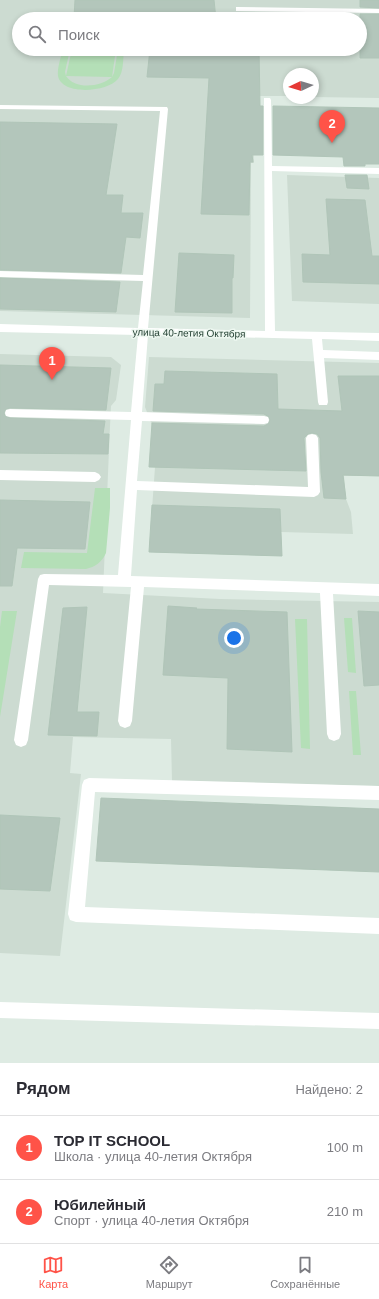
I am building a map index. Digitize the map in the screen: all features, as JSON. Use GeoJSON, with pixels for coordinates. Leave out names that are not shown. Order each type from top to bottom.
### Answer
{"type":"FeatureCollection","features":[{"type":"Feature","properties":{"kind":"street"},"geometry":{"type":"LineString","coordinates":[[239,9],[379,11]]}},
{"type":"Feature","properties":{"kind":"street"},"geometry":{"type":"LineString","coordinates":[[267,100],[270,335]]}},
{"type":"Feature","properties":{"kind":"street"},"geometry":{"type":"LineString","coordinates":[[0,107],[164,109],[143,332],[124,581]]}},
{"type":"Feature","properties":{"kind":"street"},"geometry":{"type":"LineString","coordinates":[[268,168],[379,171]]}},
{"type":"Feature","properties":{"kind":"street"},"geometry":{"type":"LineString","coordinates":[[0,274],[148,278]]}},
{"type":"Feature","properties":{"kind":"street","name":"улица 40-летия Октября"},"geometry":{"type":"LineString","coordinates":[[0,328],[379,337]]}},
{"type":"Feature","properties":{"kind":"street"},"geometry":{"type":"LineString","coordinates":[[317,336],[323,402]]}},
{"type":"Feature","properties":{"kind":"street"},"geometry":{"type":"LineString","coordinates":[[319,354],[379,356]]}},
{"type":"Feature","properties":{"kind":"street"},"geometry":{"type":"LineString","coordinates":[[10,413],[264,420]]}},
{"type":"Feature","properties":{"kind":"street"},"geometry":{"type":"LineString","coordinates":[[131,485],[314,492],[312,438]]}},
{"type":"Feature","properties":{"kind":"street"},"geometry":{"type":"LineString","coordinates":[[0,475],[95,477]]}},
{"type":"Feature","properties":{"kind":"street"},"geometry":{"type":"LineString","coordinates":[[20,740],[44,579],[379,590]]}},
{"type":"Feature","properties":{"kind":"street"},"geometry":{"type":"LineString","coordinates":[[125,721],[138,582]]}},
{"type":"Feature","properties":{"kind":"street"},"geometry":{"type":"LineString","coordinates":[[326,588],[334,734]]}},
{"type":"Feature","properties":{"kind":"street"},"geometry":{"type":"LineString","coordinates":[[379,793],[89,785],[76,914],[379,926]]}},
{"type":"Feature","properties":{"kind":"street"},"geometry":{"type":"LineString","coordinates":[[0,1010],[379,1021]]}},
{"type":"Feature","properties":{"kind":"shaded area"},"geometry":{"type":"Polygon","coordinates":[[[0,0],[379,0],[379,98],[319,97],[319,68],[283,68],[283,96],[252,96],[254,163],[251,163],[250,318],[0,311],[0,0]]]}},
{"type":"Feature","properties":{"kind":"shaded area"},"geometry":{"type":"Polygon","coordinates":[[[287,175],[379,178],[379,304],[292,301],[287,175]]]}},
{"type":"Feature","properties":{"kind":"shaded area"},"geometry":{"type":"Polygon","coordinates":[[[0,354],[111,357],[121,365],[116,400],[111,406],[103,593],[220,599],[379,602],[379,786],[172,781],[171,739],[73,737],[70,773],[81,774],[60,956],[0,953],[0,354]]]}},
{"type":"Feature","properties":{"kind":"shaded area"},"geometry":{"type":"Polygon","coordinates":[[[149,357],[379,363],[379,476],[344,476],[346,499],[351,512],[353,534],[281,532],[282,556],[149,552],[155,467],[152,425],[145,407],[149,357]]]}},
{"type":"Feature","properties":{"kind":"green space"},"geometry":{"type":"Polygon","coordinates":[[[61,56],[68,56],[65,72],[66,76],[75,83],[88,86],[95,85],[112,77],[117,56],[124,56],[123,65],[118,79],[105,87],[96,89],[86,90],[68,87],[61,82],[58,76],[61,56]]]}},
{"type":"Feature","properties":{"kind":"green space"},"geometry":{"type":"Polygon","coordinates":[[[70,56],[115,56],[112,77],[66,76],[70,56]]]}},
{"type":"Feature","properties":{"kind":"green space"},"geometry":{"type":"Polygon","coordinates":[[[95,488],[110,488],[110,508],[106,553],[100,561],[92,567],[86,569],[21,568],[24,552],[87,553],[95,488]]]}},
{"type":"Feature","properties":{"kind":"green space"},"geometry":{"type":"Polygon","coordinates":[[[2,611],[17,611],[0,717],[0,627],[2,611]]]}},
{"type":"Feature","properties":{"kind":"green space"},"geometry":{"type":"Polygon","coordinates":[[[344,618],[352,618],[356,673],[348,672],[344,618]]]}},
{"type":"Feature","properties":{"kind":"green space"},"geometry":{"type":"Polygon","coordinates":[[[295,619],[307,619],[310,749],[301,748],[295,619]]]}},
{"type":"Feature","properties":{"kind":"green space"},"geometry":{"type":"Polygon","coordinates":[[[349,691],[356,691],[361,755],[353,755],[349,691]]]}},
{"type":"Feature","properties":{"kind":"building"},"geometry":{"type":"Polygon","coordinates":[[[75,0],[214,0],[215,12],[74,12],[75,0]]]}},
{"type":"Feature","properties":{"kind":"building"},"geometry":{"type":"Polygon","coordinates":[[[360,0],[379,0],[379,8],[360,7],[360,0]]]}},
{"type":"Feature","properties":{"kind":"building"},"geometry":{"type":"Polygon","coordinates":[[[367,14],[379,14],[379,58],[360,58],[360,56],[367,56],[367,14]]]}},
{"type":"Feature","properties":{"kind":"building"},"geometry":{"type":"Polygon","coordinates":[[[149,56],[259,56],[260,106],[263,106],[263,155],[252,155],[253,162],[250,162],[249,215],[201,214],[209,78],[147,77],[149,56]]]}},
{"type":"Feature","properties":{"kind":"building"},"geometry":{"type":"Polygon","coordinates":[[[273,106],[379,108],[379,164],[344,166],[343,157],[273,155],[273,106]]]}},
{"type":"Feature","properties":{"kind":"building"},"geometry":{"type":"Polygon","coordinates":[[[0,122],[117,124],[106,195],[123,195],[121,213],[143,213],[140,238],[126,237],[121,273],[0,270],[0,122]]]}},
{"type":"Feature","properties":{"kind":"building"},"geometry":{"type":"Polygon","coordinates":[[[345,175],[367,175],[369,189],[347,188],[345,175]]]}},
{"type":"Feature","properties":{"kind":"building"},"geometry":{"type":"Polygon","coordinates":[[[326,199],[365,200],[372,256],[379,256],[379,284],[303,282],[302,254],[330,255],[326,199]]]}},
{"type":"Feature","properties":{"kind":"building"},"geometry":{"type":"Polygon","coordinates":[[[179,253],[234,255],[232,278],[232,313],[175,312],[179,253]]]}},
{"type":"Feature","properties":{"kind":"building"},"geometry":{"type":"Polygon","coordinates":[[[0,278],[120,282],[116,312],[0,309],[0,278]]]}},
{"type":"Feature","properties":{"kind":"building"},"geometry":{"type":"Polygon","coordinates":[[[0,365],[111,368],[106,410],[10,408],[6,409],[4,413],[5,416],[10,418],[105,421],[103,434],[109,434],[108,454],[0,453],[0,365]]]}},
{"type":"Feature","properties":{"kind":"building"},"geometry":{"type":"Polygon","coordinates":[[[165,371],[277,374],[278,409],[342,411],[338,376],[379,376],[379,476],[343,475],[346,499],[324,498],[321,472],[320,438],[317,434],[312,433],[308,434],[304,438],[306,471],[149,467],[152,423],[264,426],[268,424],[270,420],[269,417],[264,414],[153,411],[155,384],[164,384],[165,371]]]}},
{"type":"Feature","properties":{"kind":"building"},"geometry":{"type":"Polygon","coordinates":[[[0,500],[90,502],[85,549],[17,548],[12,586],[0,586],[0,500]]]}},
{"type":"Feature","properties":{"kind":"building"},"geometry":{"type":"Polygon","coordinates":[[[152,505],[280,509],[282,556],[149,552],[152,505]]]}},
{"type":"Feature","properties":{"kind":"building"},"geometry":{"type":"Polygon","coordinates":[[[168,606],[197,608],[196,609],[287,612],[292,752],[227,749],[228,678],[163,675],[168,606]]]}},
{"type":"Feature","properties":{"kind":"building"},"geometry":{"type":"Polygon","coordinates":[[[87,607],[77,712],[99,712],[97,736],[48,735],[63,608],[87,607]]]}},
{"type":"Feature","properties":{"kind":"building"},"geometry":{"type":"Polygon","coordinates":[[[358,611],[379,612],[379,685],[364,686],[358,611]]]}},
{"type":"Feature","properties":{"kind":"building"},"geometry":{"type":"Polygon","coordinates":[[[101,798],[379,809],[379,872],[96,861],[101,798]]]}},
{"type":"Feature","properties":{"kind":"building"},"geometry":{"type":"Polygon","coordinates":[[[0,815],[60,818],[50,891],[0,889],[0,815]]]}},
{"type":"Feature","properties":{"kind":"place","name":"Юбилейный"},"geometry":{"type":"Point","coordinates":[332,143]}},
{"type":"Feature","properties":{"kind":"place","name":"TOP IT SCHOOL"},"geometry":{"type":"Point","coordinates":[52,380]}}]}
